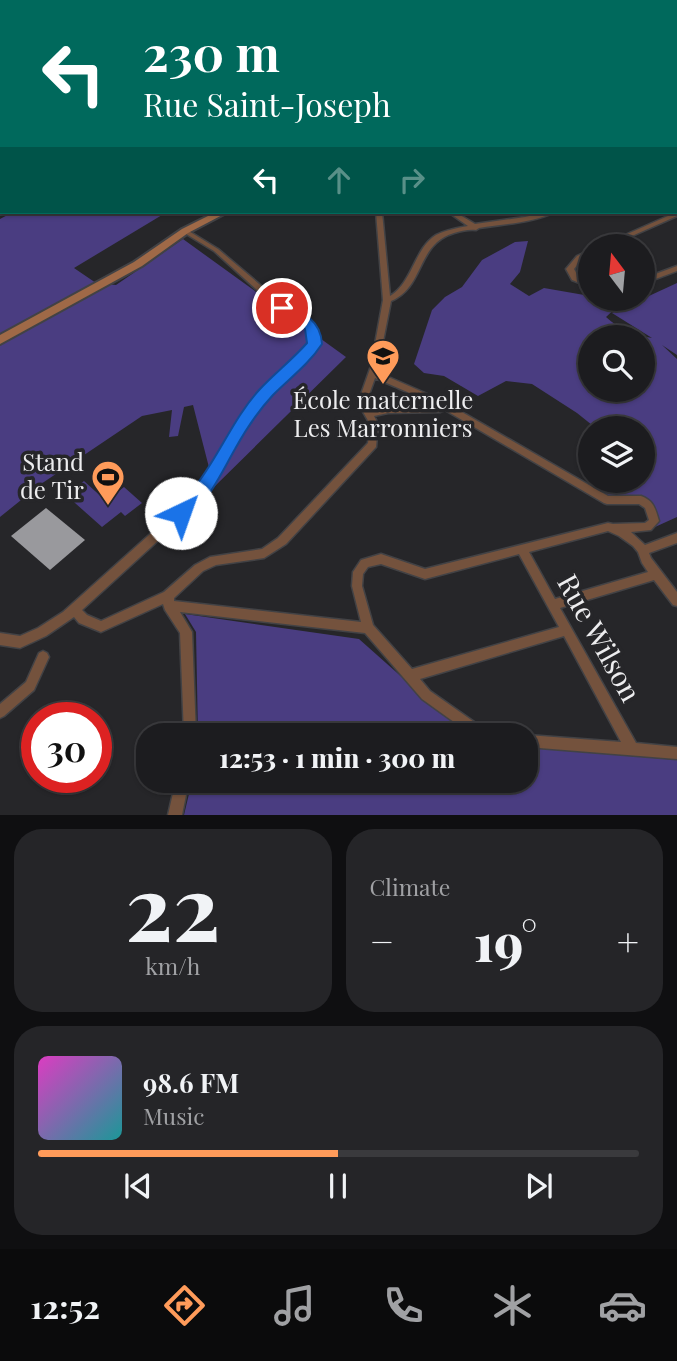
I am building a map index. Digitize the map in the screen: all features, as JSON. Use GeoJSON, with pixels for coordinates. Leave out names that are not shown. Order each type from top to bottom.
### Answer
{"type":"FeatureCollection","features":[{"type":"Feature","properties":{"kind":"street"},"geometry":{"type":"LineString","coordinates":[[0,340],[138,264],[185,231],[219,214]]}},
{"type":"Feature","properties":{"kind":"street"},"geometry":{"type":"LineString","coordinates":[[74,609],[83,618],[101,627],[168,601],[199,568],[214,560],[264,553],[282,541],[373,444],[374,424],[363,407],[362,398],[383,333],[387,300],[379,214]]}},
{"type":"Feature","properties":{"kind":"street"},"geometry":{"type":"LineString","coordinates":[[454,214],[476,228]]}},
{"type":"Feature","properties":{"kind":"street"},"geometry":{"type":"LineString","coordinates":[[387,300],[400,294],[436,238],[446,233],[526,220],[546,214]]}},
{"type":"Feature","properties":{"kind":"street"},"geometry":{"type":"LineString","coordinates":[[631,234],[677,214]]}},
{"type":"Feature","properties":{"kind":"street"},"geometry":{"type":"LineString","coordinates":[[0,639],[20,642],[42,632],[74,609],[181,513],[203,490],[257,403],[315,344],[314,330],[310,325],[282,308],[216,250],[185,231]]}},
{"type":"Feature","properties":{"kind":"street"},"geometry":{"type":"LineString","coordinates":[[578,259],[570,269],[578,279]]}},
{"type":"Feature","properties":{"kind":"street"},"geometry":{"type":"LineString","coordinates":[[655,277],[677,268]]}},
{"type":"Feature","properties":{"kind":"street"},"geometry":{"type":"LineString","coordinates":[[372,373],[445,406],[571,476],[607,500],[641,500],[649,506],[654,521],[633,540]]}},
{"type":"Feature","properties":{"kind":"street"},"geometry":{"type":"LineString","coordinates":[[369,414],[388,410],[440,409],[445,406]]}},
{"type":"Feature","properties":{"kind":"street"},"geometry":{"type":"LineString","coordinates":[[466,723],[426,695],[368,628],[357,586],[358,572],[365,563],[381,559],[425,574],[611,527],[647,527]]}},
{"type":"Feature","properties":{"kind":"street"},"geometry":{"type":"LineString","coordinates":[[611,527],[633,540],[643,550],[646,561],[677,601]]}},
{"type":"Feature","properties":{"kind":"street"},"geometry":{"type":"LineString","coordinates":[[643,550],[677,537]]}},
{"type":"Feature","properties":{"kind":"street","name":"Rue Wilson"},"geometry":{"type":"LineString","coordinates":[[523,550],[632,749]]}},
{"type":"Feature","properties":{"kind":"street"},"geometry":{"type":"LineString","coordinates":[[553,605],[657,574]]}},
{"type":"Feature","properties":{"kind":"street"},"geometry":{"type":"LineString","coordinates":[[168,601],[368,628]]}},
{"type":"Feature","properties":{"kind":"street"},"geometry":{"type":"LineString","coordinates":[[168,601],[186,632],[190,723]]}},
{"type":"Feature","properties":{"kind":"street"},"geometry":{"type":"LineString","coordinates":[[409,676],[567,630]]}},
{"type":"Feature","properties":{"kind":"street"},"geometry":{"type":"LineString","coordinates":[[0,712],[30,686],[43,657]]}},
{"type":"Feature","properties":{"kind":"street"},"geometry":{"type":"LineString","coordinates":[[538,742],[677,753]]}},
{"type":"Feature","properties":{"kind":"street"},"geometry":{"type":"LineString","coordinates":[[175,815],[180,793]]}},
{"type":"Feature","properties":{"kind":"shaded area"},"geometry":{"type":"Polygon","coordinates":[[[9,214],[164,214],[74,268],[96,283],[116,285],[183,239],[346,357],[214,487],[193,405],[184,407],[178,436],[169,437],[172,410],[142,416],[41,484],[0,517],[0,219],[9,214]]]}},
{"type":"Feature","properties":{"kind":"shaded area"},"geometry":{"type":"Polygon","coordinates":[[[528,241],[520,272],[510,284],[529,296],[544,288],[578,294],[578,312],[611,312],[606,317],[617,325],[578,325],[578,402],[655,402],[655,325],[631,325],[612,313],[654,312],[655,293],[677,283],[677,355],[662,345],[677,359],[677,517],[655,527],[647,504],[632,495],[605,493],[655,493],[655,416],[581,416],[532,384],[506,381],[478,396],[444,376],[424,373],[414,364],[432,310],[445,297],[462,287],[482,260],[515,242],[528,241]]]}},
{"type":"Feature","properties":{"kind":"shaded area","name":"Stand de Tir"},"geometry":{"type":"Polygon","coordinates":[[[84,481],[106,501],[124,487],[142,503],[125,516],[121,512],[102,527],[66,495],[84,481]]]}},
{"type":"Feature","properties":{"kind":"shaded area"},"geometry":{"type":"Polygon","coordinates":[[[185,614],[359,639],[454,723],[198,723],[196,632],[185,614]]]}},
{"type":"Feature","properties":{"kind":"shaded area"},"geometry":{"type":"Polygon","coordinates":[[[538,748],[677,760],[677,815],[184,815],[189,793],[538,793],[538,748]]]}},
{"type":"Feature","properties":{"kind":"building"},"geometry":{"type":"Polygon","coordinates":[[[46,508],[85,540],[50,570],[11,536],[46,508]]]}},
{"type":"Feature","properties":{"kind":"place","name":"École maternelle Les Marronniers"},"geometry":{"type":"Point","coordinates":[383,386]}},
{"type":"Feature","properties":{"kind":"place","name":"Stand de Tir"},"geometry":{"type":"Point","coordinates":[108,507]}},
{"type":"Feature","properties":{"kind":"route"},"geometry":{"type":"LineString","coordinates":[[181,513],[203,490],[257,403],[315,344],[314,330],[310,325],[282,308]]}}]}
